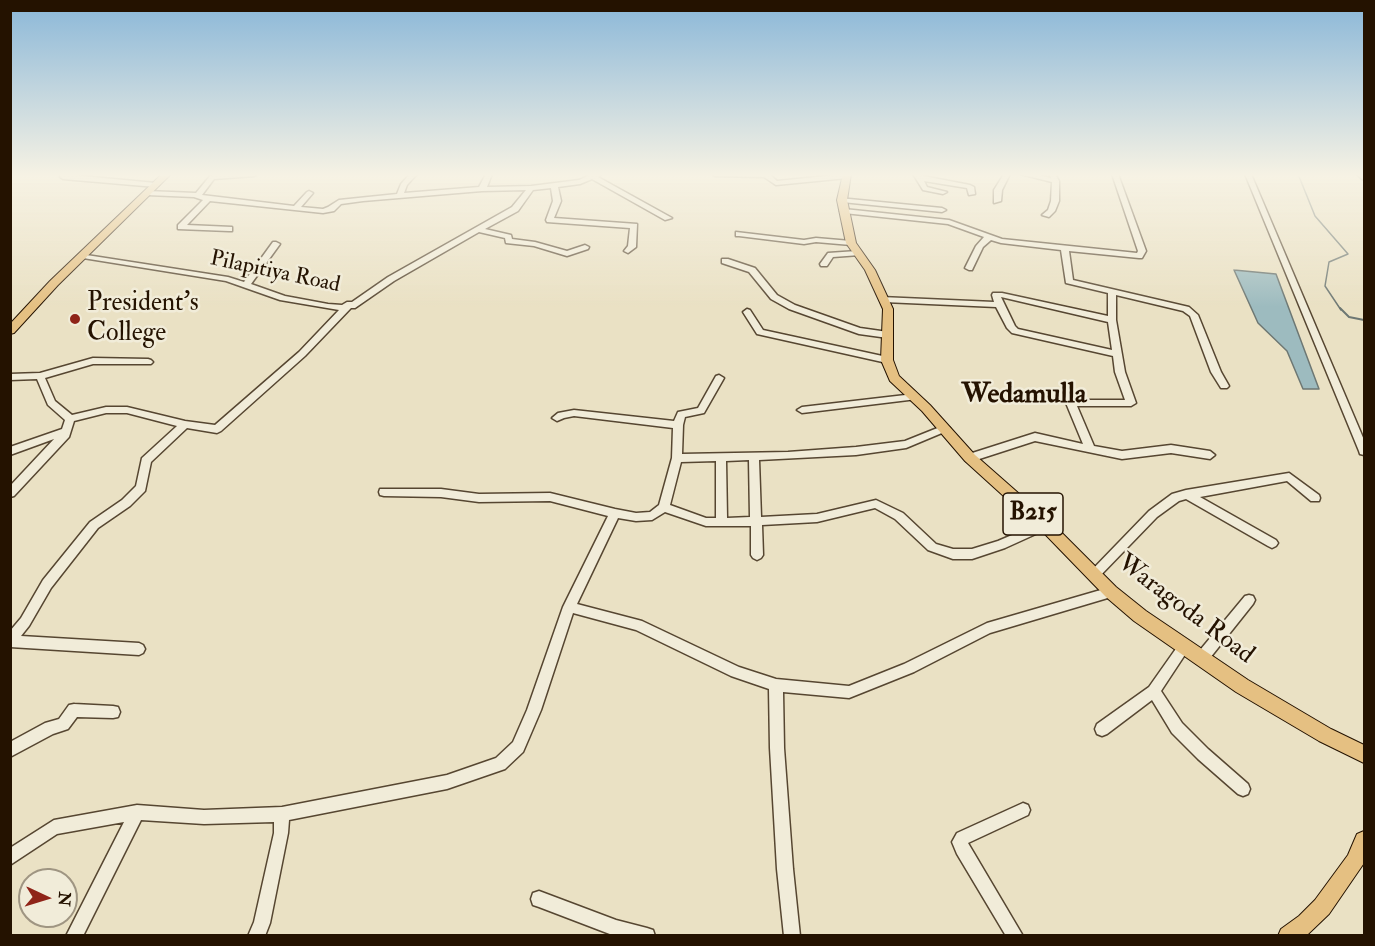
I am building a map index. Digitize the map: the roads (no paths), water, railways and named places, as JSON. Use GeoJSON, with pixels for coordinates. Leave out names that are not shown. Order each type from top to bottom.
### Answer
{"type":"FeatureCollection","features":[{"type":"Feature","properties":{"kind":"main road"},"geometry":{"type":"LineString","coordinates":[[10,331],[121,218]]}},
{"type":"Feature","properties":{"kind":"main road"},"geometry":{"type":"LineString","coordinates":[[846,218],[854,248],[870,270],[888,309],[887,360]]}},
{"type":"Feature","properties":{"kind":"main road","name":"Waragoda Road"},"geometry":{"type":"LineString","coordinates":[[887,360],[894,378],[945,428],[970,458],[1045,525],[1111,592],[1184,647],[1242,686],[1325,735],[1365,754]]}},
{"type":"Feature","properties":{"kind":"main road"},"geometry":{"type":"LineString","coordinates":[[1288,936],[1310,929],[1322,907],[1355,862],[1365,841]]}},
{"type":"Feature","properties":{"kind":"street"},"geometry":{"type":"LineString","coordinates":[[190,218],[181,227],[229,229]]}},
{"type":"Feature","properties":{"kind":"street","name":"Pilapitiya Road"},"geometry":{"type":"LineString","coordinates":[[83,256],[222,278],[283,298],[344,308],[350,304],[350,307],[391,279],[499,218]]}},
{"type":"Feature","properties":{"kind":"street"},"geometry":{"type":"LineString","coordinates":[[551,218],[550,220],[634,226],[632,247],[628,251]]}},
{"type":"Feature","properties":{"kind":"street"},"geometry":{"type":"LineString","coordinates":[[923,218],[962,225],[988,238],[1065,249],[1130,256],[1142,255],[1130,218]]}},
{"type":"Feature","properties":{"kind":"street"},"geometry":{"type":"LineString","coordinates":[[1267,218],[1365,451]]}},
{"type":"Feature","properties":{"kind":"street"},"geometry":{"type":"LineString","coordinates":[[478,230],[508,237],[509,241],[535,244],[567,254],[585,247]]}},
{"type":"Feature","properties":{"kind":"street"},"geometry":{"type":"LineString","coordinates":[[739,234],[804,242],[816,240],[854,248]]}},
{"type":"Feature","properties":{"kind":"street"},"geometry":{"type":"LineString","coordinates":[[969,268],[980,246],[988,238]]}},
{"type":"Feature","properties":{"kind":"street"},"geometry":{"type":"LineString","coordinates":[[246,285],[276,244]]}},
{"type":"Feature","properties":{"kind":"street"},"geometry":{"type":"LineString","coordinates":[[824,264],[831,255],[854,248]]}},
{"type":"Feature","properties":{"kind":"street"},"geometry":{"type":"LineString","coordinates":[[1065,249],[1069,281],[1186,309],[1194,315],[1216,372],[1224,386]]}},
{"type":"Feature","properties":{"kind":"street"},"geometry":{"type":"LineString","coordinates":[[725,261],[752,270],[774,297],[792,307],[859,331],[888,335]]}},
{"type":"Feature","properties":{"kind":"street"},"geometry":{"type":"LineString","coordinates":[[1090,449],[1071,403],[1131,403],[1120,372],[1112,320],[1112,292]]}},
{"type":"Feature","properties":{"kind":"street"},"geometry":{"type":"LineString","coordinates":[[1112,320],[996,295],[1011,328],[1015,331],[1117,354]]}},
{"type":"Feature","properties":{"kind":"street"},"geometry":{"type":"LineString","coordinates":[[884,299],[999,305]]}},
{"type":"Feature","properties":{"kind":"street"},"geometry":{"type":"LineString","coordinates":[[70,419],[106,410],[127,410],[217,429],[302,354],[350,308],[350,304]]}},
{"type":"Feature","properties":{"kind":"street"},"geometry":{"type":"LineString","coordinates":[[747,312],[760,332],[887,360]]}},
{"type":"Feature","properties":{"kind":"street"},"geometry":{"type":"LineString","coordinates":[[10,376],[40,376],[93,361],[148,362]]}},
{"type":"Feature","properties":{"kind":"street"},"geometry":{"type":"LineString","coordinates":[[40,376],[51,403],[70,419]]}},
{"type":"Feature","properties":{"kind":"street"},"geometry":{"type":"LineString","coordinates":[[384,492],[441,493],[479,498],[550,497],[636,517],[652,516],[664,507],[677,458],[678,425],[681,414],[700,411],[719,378]]}},
{"type":"Feature","properties":{"kind":"street"},"geometry":{"type":"LineString","coordinates":[[802,410],[914,397]]}},
{"type":"Feature","properties":{"kind":"street"},"geometry":{"type":"LineString","coordinates":[[557,418],[574,413],[634,418],[678,425]]}},
{"type":"Feature","properties":{"kind":"street"},"geometry":{"type":"LineString","coordinates":[[10,494],[66,430],[70,419]]}},
{"type":"Feature","properties":{"kind":"street"},"geometry":{"type":"LineString","coordinates":[[10,641],[25,622],[47,584],[94,525],[126,503],[141,488],[146,461],[185,424]]}},
{"type":"Feature","properties":{"kind":"street"},"geometry":{"type":"LineString","coordinates":[[677,458],[754,457],[856,451],[906,444],[945,428]]}},
{"type":"Feature","properties":{"kind":"street"},"geometry":{"type":"LineString","coordinates":[[10,451],[66,430]]}},
{"type":"Feature","properties":{"kind":"street"},"geometry":{"type":"LineString","coordinates":[[970,458],[1035,437],[1122,455],[1172,449],[1210,455]]}},
{"type":"Feature","properties":{"kind":"street"},"geometry":{"type":"LineString","coordinates":[[754,457],[757,555]]}},
{"type":"Feature","properties":{"kind":"street"},"geometry":{"type":"LineString","coordinates":[[721,458],[722,524]]}},
{"type":"Feature","properties":{"kind":"street"},"geometry":{"type":"LineString","coordinates":[[1094,575],[1153,514],[1176,497],[1289,477],[1315,498]]}},
{"type":"Feature","properties":{"kind":"street"},"geometry":{"type":"LineString","coordinates":[[1186,494],[1272,543]]}},
{"type":"Feature","properties":{"kind":"street"},"geometry":{"type":"LineString","coordinates":[[664,507],[706,522],[722,524],[817,518],[876,504],[899,516],[932,548],[953,554],[972,554],[1001,546],[1045,525]]}},
{"type":"Feature","properties":{"kind":"street"},"geometry":{"type":"LineString","coordinates":[[10,858],[54,827],[137,812],[204,817],[282,814],[447,782],[500,764],[518,747],[534,710],[569,607],[615,513]]}},
{"type":"Feature","properties":{"kind":"street"},"geometry":{"type":"LineString","coordinates":[[569,607],[638,625],[736,672],[776,686],[849,693],[909,668],[987,628],[1111,592]]}},
{"type":"Feature","properties":{"kind":"street"},"geometry":{"type":"LineString","coordinates":[[1201,658],[1249,600]]}},
{"type":"Feature","properties":{"kind":"street"},"geometry":{"type":"LineString","coordinates":[[10,641],[139,649]]}},
{"type":"Feature","properties":{"kind":"street"},"geometry":{"type":"LineString","coordinates":[[1102,729],[1154,691],[1184,647]]}},
{"type":"Feature","properties":{"kind":"street"},"geometry":{"type":"LineString","coordinates":[[776,686],[777,748],[792,936]]}},
{"type":"Feature","properties":{"kind":"street"},"geometry":{"type":"LineString","coordinates":[[1154,691],[1177,728],[1243,789]]}},
{"type":"Feature","properties":{"kind":"street"},"geometry":{"type":"LineString","coordinates":[[10,750],[50,728],[63,724],[74,710],[113,712]]}},
{"type":"Feature","properties":{"kind":"street"},"geometry":{"type":"LineString","coordinates":[[1015,936],[962,849],[960,842],[962,838],[1023,810]]}},
{"type":"Feature","properties":{"kind":"street"},"geometry":{"type":"LineString","coordinates":[[74,936],[137,812]]}},
{"type":"Feature","properties":{"kind":"street"},"geometry":{"type":"LineString","coordinates":[[256,936],[262,923],[281,832],[282,814]]}},
{"type":"Feature","properties":{"kind":"street"},"geometry":{"type":"LineString","coordinates":[[538,899],[616,928],[647,936]]}},
{"type":"Feature","properties":{"kind":"water"},"geometry":{"type":"Polygon","coordinates":[[[1234,270],[1276,274],[1319,389],[1303,389],[1287,351],[1258,323],[1234,270]]]}},
{"type":"Feature","properties":{"kind":"waterway"},"geometry":{"type":"LineString","coordinates":[[1317,218],[1348,254],[1329,262],[1325,286],[1341,310]]}},
{"type":"Feature","properties":{"kind":"waterway"},"geometry":{"type":"LineString","coordinates":[[1340,308],[1349,317],[1364,320]]}},
{"type":"Feature","properties":{"kind":"place","name":"President's College"},"geometry":{"type":"Point","coordinates":[75,319]}},
{"type":"Feature","properties":{"kind":"district","name":"Wedamulla"},"geometry":{"type":"Point","coordinates":[1024,396]}}]}
